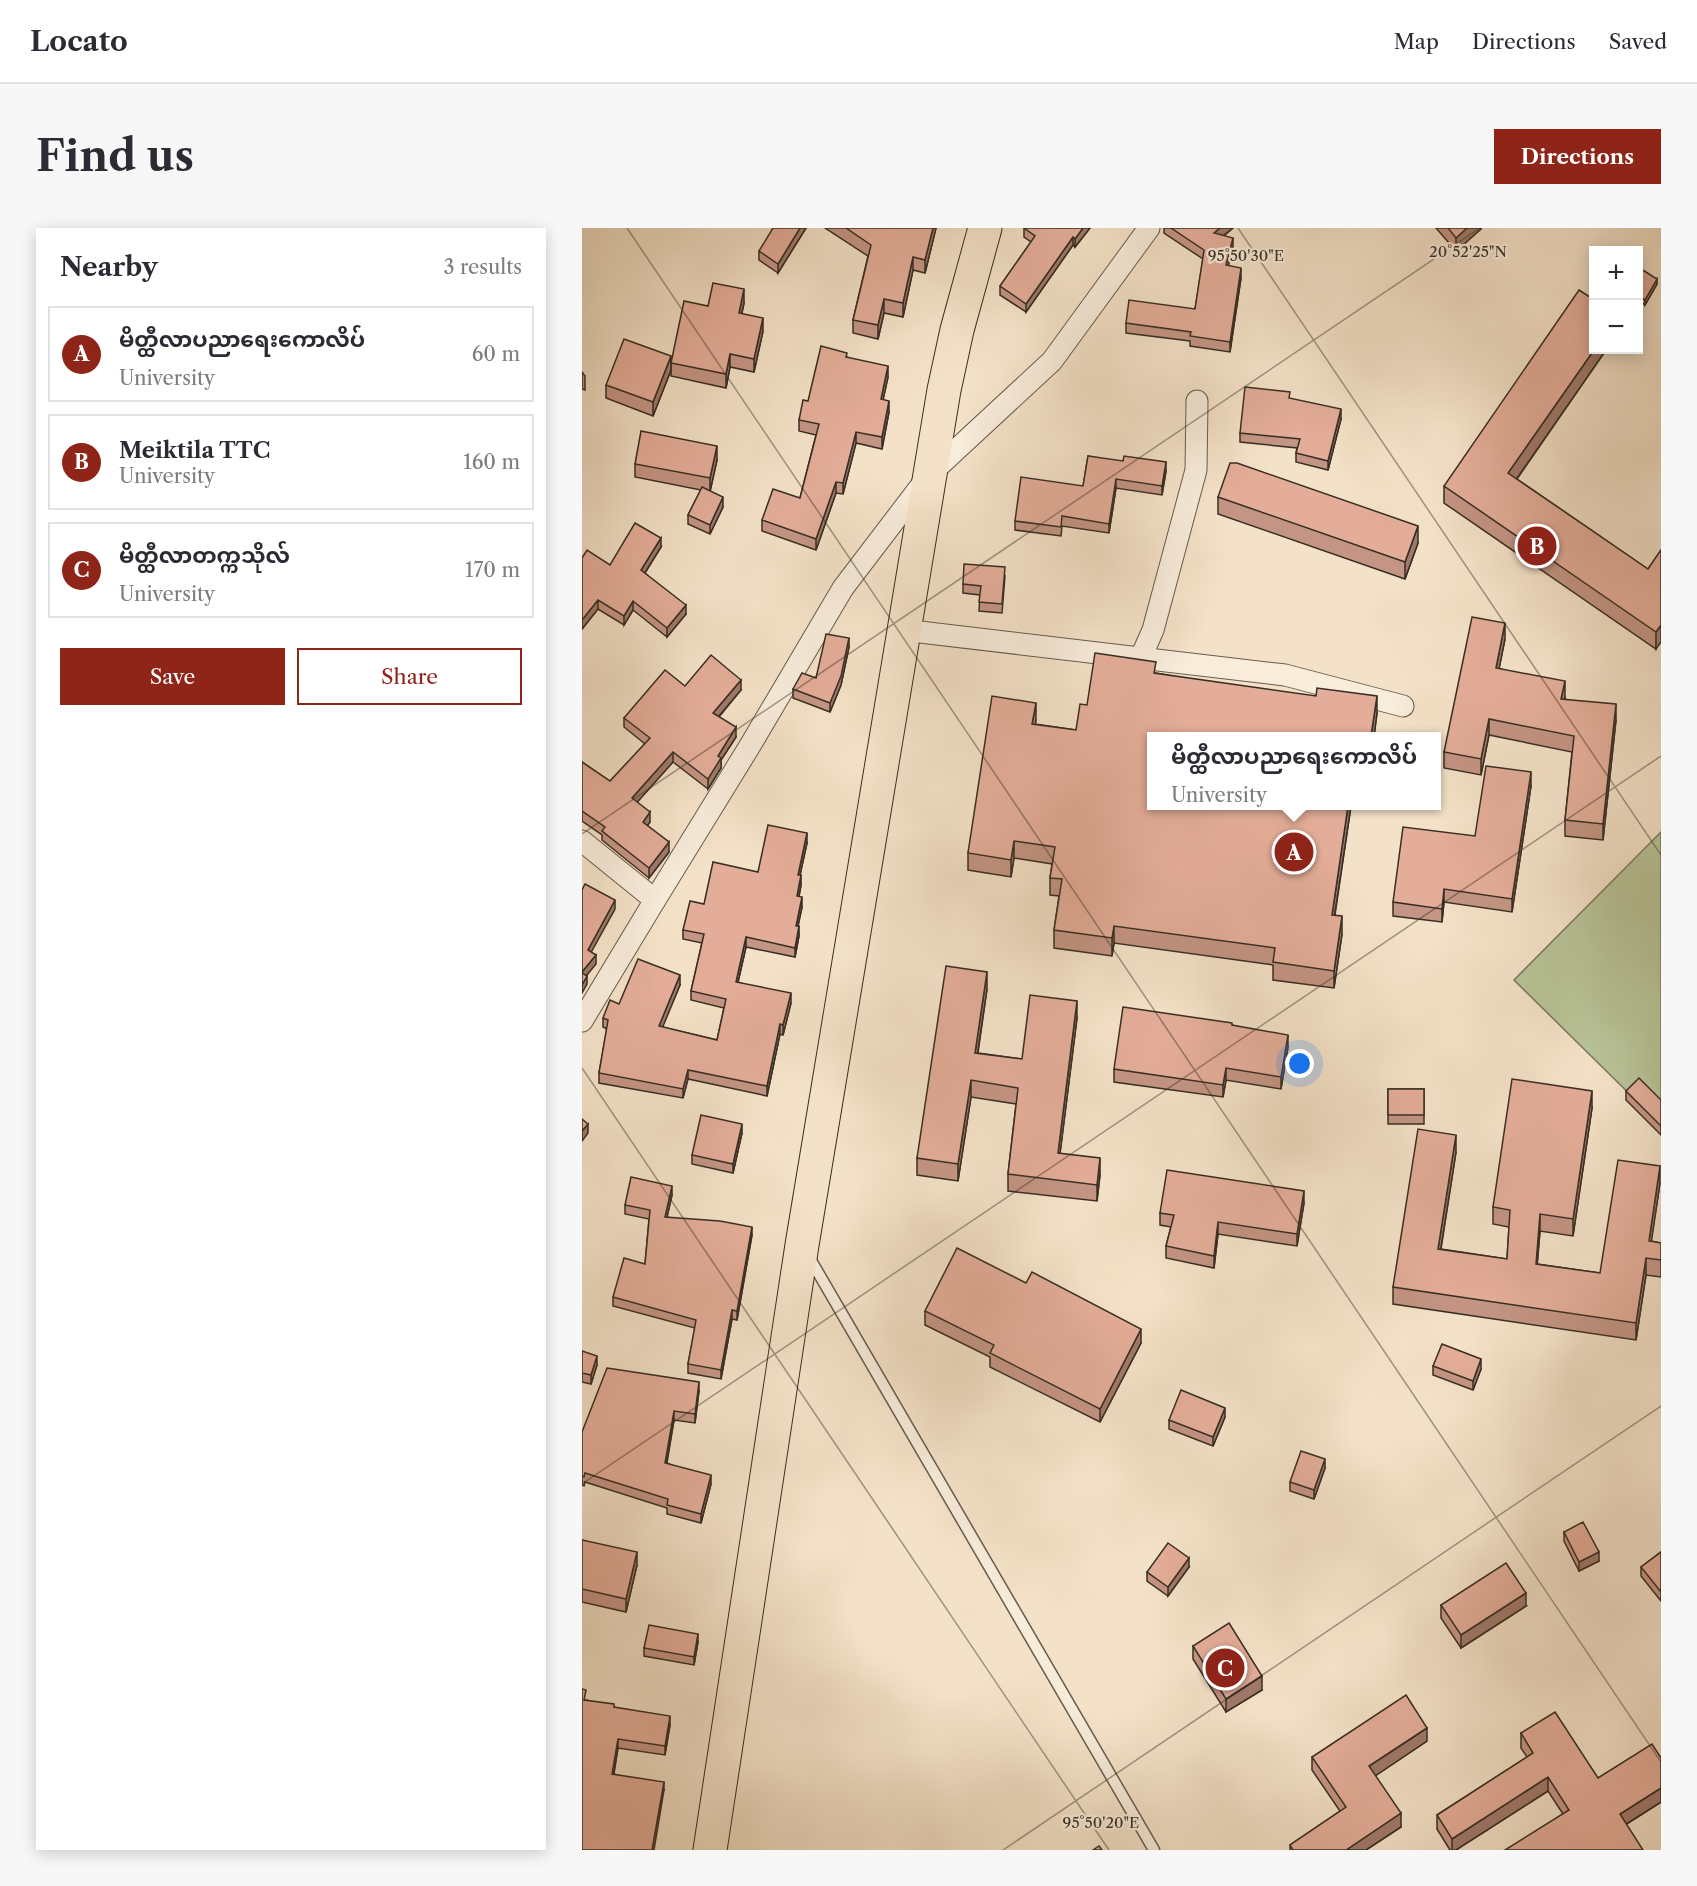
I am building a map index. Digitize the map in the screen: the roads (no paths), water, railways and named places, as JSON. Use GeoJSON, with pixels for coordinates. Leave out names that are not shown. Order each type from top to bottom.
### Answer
{"type":"FeatureCollection","features":[{"type":"Feature","properties":{"kind":"highway"},"geometry":{"type":"LineString","coordinates":[[710,1850],[802,1245],[903,630],[944,390],[957,330],[985,228]]}},
{"type":"Feature","properties":{"kind":"street"},"geometry":{"type":"LineString","coordinates":[[582,1021],[843,588],[930,474],[1052,361],[1149,228]]}},
{"type":"Feature","properties":{"kind":"street"},"geometry":{"type":"LineString","coordinates":[[1141,657],[1154,630],[1196,470],[1197,401]]}},
{"type":"Feature","properties":{"kind":"street"},"geometry":{"type":"LineString","coordinates":[[903,630],[1286,675],[1403,706]]}},
{"type":"Feature","properties":{"kind":"street"},"geometry":{"type":"LineString","coordinates":[[582,841],[655,900]]}},
{"type":"Feature","properties":{"kind":"lane"},"geometry":{"type":"LineString","coordinates":[[802,1245],[1154,1850]]}},
{"type":"Feature","properties":{"kind":"place","name":"Meiktila TTC"},"geometry":{"type":"Point","coordinates":[1537,546]}},
{"type":"Feature","properties":{"kind":"place","name":"မိတ္ထီလာပညာရေးကောလိပ်"},"geometry":{"type":"Point","coordinates":[1294,852]}},
{"type":"Feature","properties":{"kind":"place","name":"မိတ္ထီလာတက္ကသိုလ်"},"geometry":{"type":"Point","coordinates":[1225,1668]}}]}
